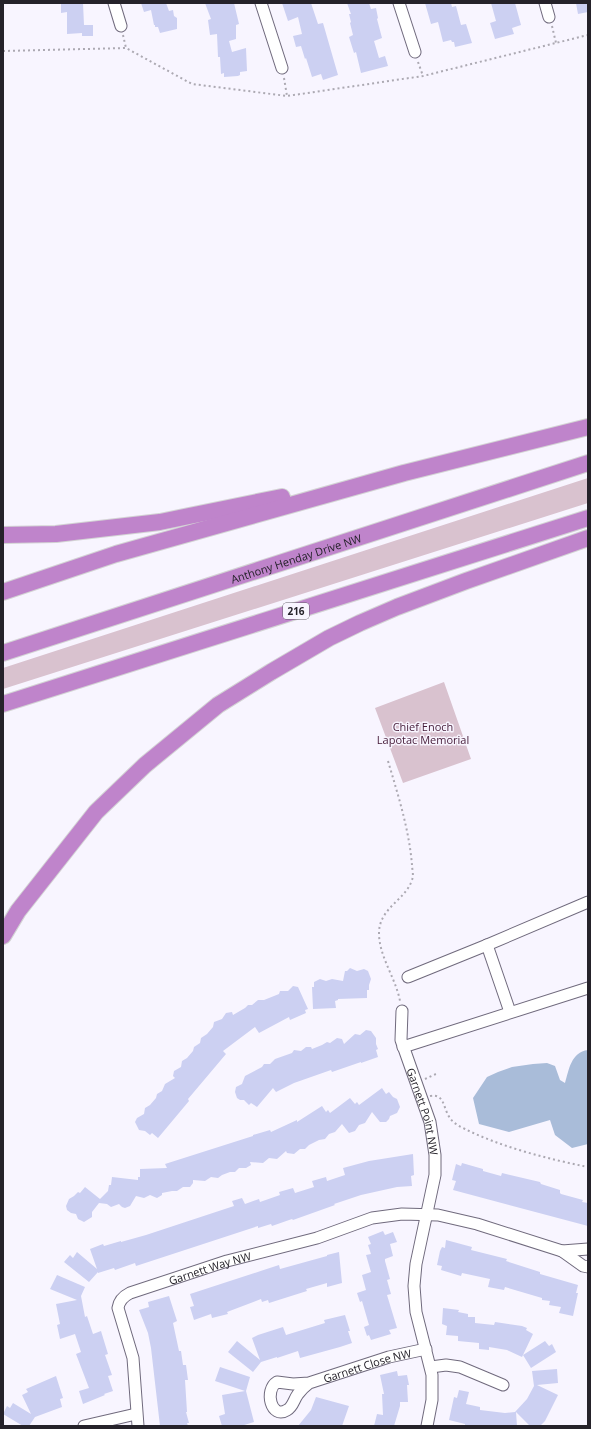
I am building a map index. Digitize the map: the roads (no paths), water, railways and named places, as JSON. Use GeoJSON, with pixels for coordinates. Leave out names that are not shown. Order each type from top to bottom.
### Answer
{"type":"FeatureCollection","features":[{"type":"Feature","properties":{"kind":"highway"},"geometry":{"type":"LineString","coordinates":[[3,592],[116,554],[404,473],[588,427]]}},
{"type":"Feature","properties":{"kind":"highway","name":"Anthony Henday Drive NW"},"geometry":{"type":"LineString","coordinates":[[3,653],[588,463]]}},
{"type":"Feature","properties":{"kind":"highway"},"geometry":{"type":"LineString","coordinates":[[3,535],[56,534],[160,522],[404,473]]}},
{"type":"Feature","properties":{"kind":"highway","name":"216"},"geometry":{"type":"LineString","coordinates":[[3,704],[588,518]]}},
{"type":"Feature","properties":{"kind":"highway"},"geometry":{"type":"LineString","coordinates":[[3,936],[18,911],[96,812],[145,765],[218,705],[323,642],[360,623],[452,586],[588,538]]}},
{"type":"Feature","properties":{"kind":"street"},"geometry":{"type":"LineString","coordinates":[[114,3],[121,26]]}},
{"type":"Feature","properties":{"kind":"street"},"geometry":{"type":"LineString","coordinates":[[261,3],[282,68]]}},
{"type":"Feature","properties":{"kind":"street"},"geometry":{"type":"LineString","coordinates":[[399,3],[415,52]]}},
{"type":"Feature","properties":{"kind":"street"},"geometry":{"type":"LineString","coordinates":[[545,3],[549,17]]}},
{"type":"Feature","properties":{"kind":"street"},"geometry":{"type":"LineString","coordinates":[[408,977],[588,902]]}},
{"type":"Feature","properties":{"kind":"street"},"geometry":{"type":"LineString","coordinates":[[487,945],[510,1012]]}},
{"type":"Feature","properties":{"kind":"street"},"geometry":{"type":"LineString","coordinates":[[403,1047],[588,988]]}},
{"type":"Feature","properties":{"kind":"street","name":"Garnett Point NW"},"geometry":{"type":"LineString","coordinates":[[402,1010],[401,1034],[403,1047],[430,1122],[435,1155],[434,1175],[426,1214]]}},
{"type":"Feature","properties":{"kind":"street","name":"Garnett Way NW"},"geometry":{"type":"LineString","coordinates":[[138,1426],[132,1358],[118,1308],[119,1304],[126,1295],[227,1261],[305,1241],[372,1218],[397,1214],[426,1214],[451,1217],[477,1224],[562,1251],[583,1266],[588,1267]]}},
{"type":"Feature","properties":{"kind":"street"},"geometry":{"type":"LineString","coordinates":[[426,1214],[416,1264],[414,1286],[416,1312],[430,1367],[433,1391],[427,1426]]}},
{"type":"Feature","properties":{"kind":"street","name":"Garnett Way NW"},"geometry":{"type":"LineString","coordinates":[[562,1251],[588,1249]]}},
{"type":"Feature","properties":{"kind":"street","name":"Garnett Close NW"},"geometry":{"type":"LineString","coordinates":[[308,1382],[389,1357],[426,1349]]}},
{"type":"Feature","properties":{"kind":"street"},"geometry":{"type":"LineString","coordinates":[[430,1367],[446,1365],[460,1367],[503,1385]]}},
{"type":"Feature","properties":{"kind":"street"},"geometry":{"type":"LineString","coordinates":[[84,1426],[136,1414]]}},
{"type":"Feature","properties":{"kind":"water"},"geometry":{"type":"Polygon","coordinates":[[[588,1050],[588,1144],[572,1148],[555,1135],[550,1120],[509,1132],[479,1124],[473,1098],[487,1077],[512,1067],[547,1063],[555,1066],[560,1080],[565,1083],[574,1058],[582,1051],[588,1050]]]}},
{"type":"Feature","properties":{"kind":"park label","name":"Chief Enoch Lapotac Memorial"},"geometry":{"type":"Point","coordinates":[423,732]}}]}
